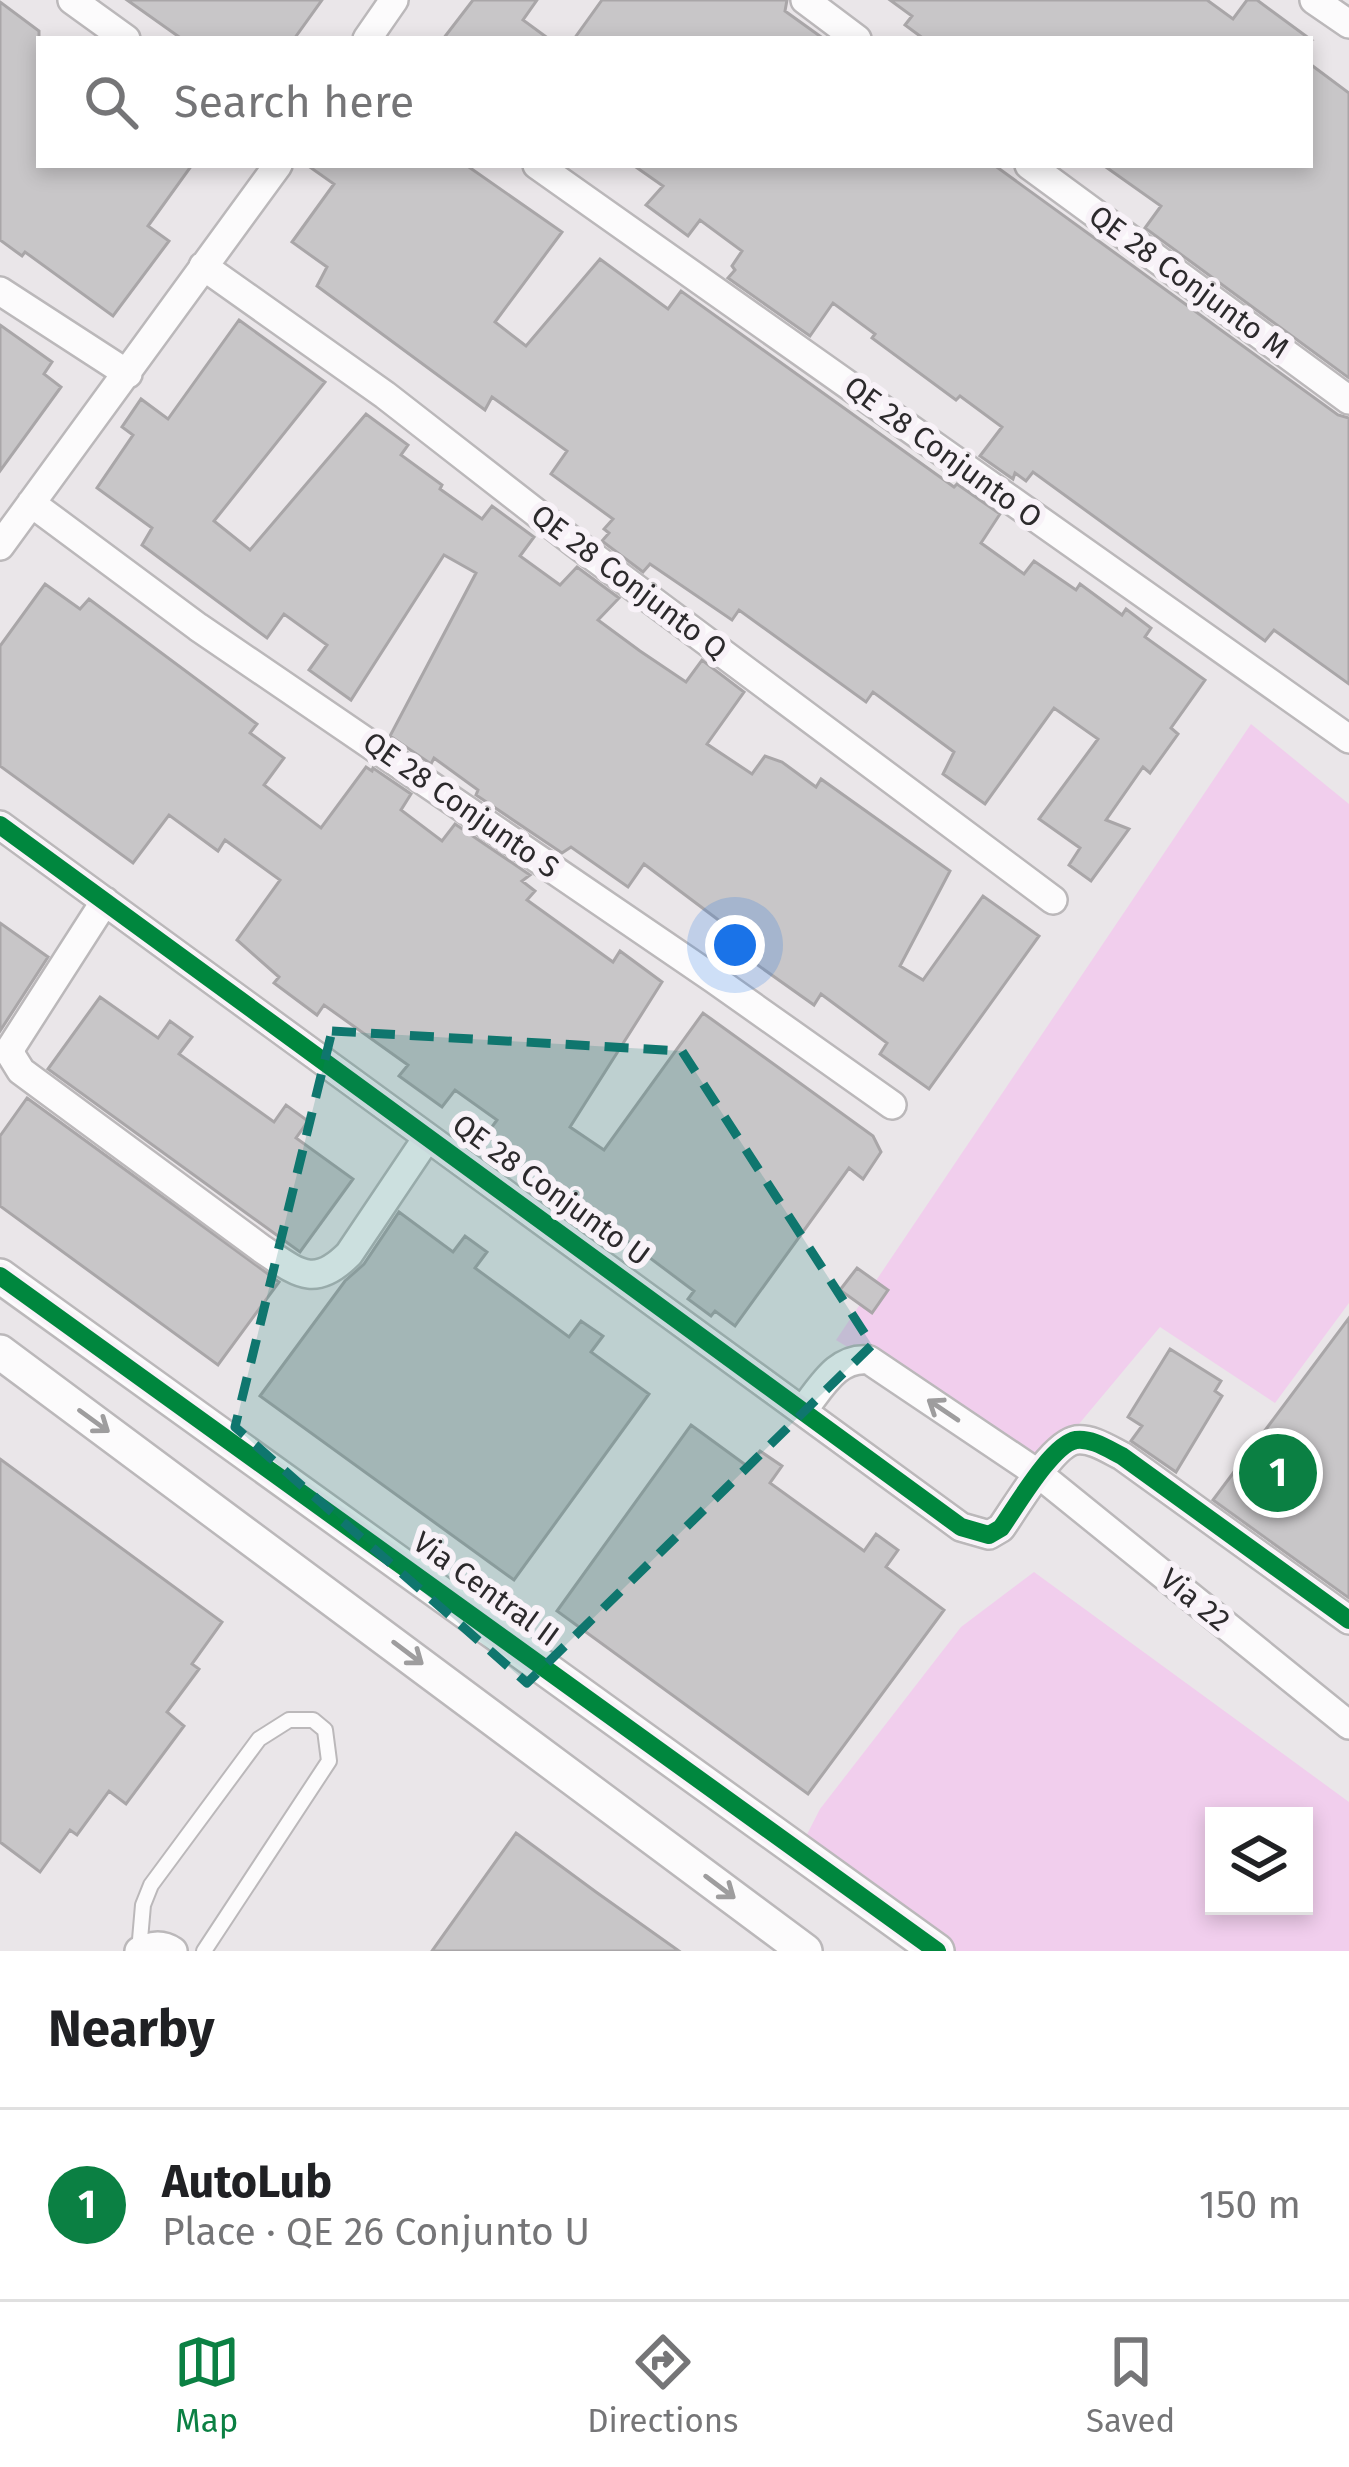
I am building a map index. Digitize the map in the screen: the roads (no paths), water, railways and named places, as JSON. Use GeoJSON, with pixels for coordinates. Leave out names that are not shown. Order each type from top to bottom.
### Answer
{"type":"FeatureCollection","features":[{"type":"Feature","properties":{"kind":"street"},"geometry":{"type":"LineString","coordinates":[[72,0],[122,36]]}},
{"type":"Feature","properties":{"kind":"street"},"geometry":{"type":"LineString","coordinates":[[369,36],[394,0]]}},
{"type":"Feature","properties":{"kind":"street"},"geometry":{"type":"LineString","coordinates":[[805,0],[853,36]]}},
{"type":"Feature","properties":{"kind":"street"},"geometry":{"type":"LineString","coordinates":[[1314,0],[1349,24]]}},
{"type":"Feature","properties":{"kind":"street"},"geometry":{"type":"LineString","coordinates":[[0,546],[276,168]]}},
{"type":"Feature","properties":{"kind":"street","name":"QE 28 Conjunto O"},"geometry":{"type":"LineString","coordinates":[[541,168],[1349,739]]}},
{"type":"Feature","properties":{"kind":"street","name":"QE 28 Conjunto M"},"geometry":{"type":"LineString","coordinates":[[1033,168],[1349,400]]}},
{"type":"Feature","properties":{"kind":"street","name":"QE 28 Conjunto Q"},"geometry":{"type":"LineString","coordinates":[[203,266],[385,395],[574,544],[1053,900]]}},
{"type":"Feature","properties":{"kind":"street"},"geometry":{"type":"LineString","coordinates":[[0,291],[128,374]]}},
{"type":"Feature","properties":{"kind":"street","name":"QE 28 Conjunto S"},"geometry":{"type":"LineString","coordinates":[[31,503],[198,627],[892,1105]]}},
{"type":"Feature","properties":{"kind":"street","name":"QE 28 Conjunto U"},"geometry":{"type":"LineString","coordinates":[[0,825],[961,1527],[989,1534],[1000,1528],[1046,1466]]}},
{"type":"Feature","properties":{"kind":"street"},"geometry":{"type":"LineString","coordinates":[[105,901],[6,1053],[21,1071],[262,1249],[294,1270],[318,1276],[333,1270],[349,1254],[427,1138]]}},
{"type":"Feature","properties":{"kind":"street","name":"Via Central II"},"geometry":{"type":"LineString","coordinates":[[0,1276],[937,1951]]}},
{"type":"Feature","properties":{"kind":"street"},"geometry":{"type":"LineString","coordinates":[[0,1352],[806,1951]]}},
{"type":"Feature","properties":{"kind":"street","name":"Via 22"},"geometry":{"type":"LineString","coordinates":[[803,1410],[844,1364],[854,1358],[868,1360],[1046,1466],[1349,1725]]}},
{"type":"Feature","properties":{"kind":"street"},"geometry":{"type":"LineString","coordinates":[[1046,1466],[1077,1440],[1122,1456],[1349,1620]]}},
{"type":"Feature","properties":{"kind":"street"},"geometry":{"type":"LineString","coordinates":[[139,1951],[151,1946],[173,1951]]}},
{"type":"Feature","properties":{"kind":"lane"},"geometry":{"type":"LineString","coordinates":[[139,1951],[143,1905],[151,1885],[259,1739],[289,1720],[313,1720],[325,1730],[329,1762],[204,1951]]}},
{"type":"Feature","properties":{"kind":"place","name":"AutoLub"},"geometry":{"type":"Point","coordinates":[1278,1473]}}]}
